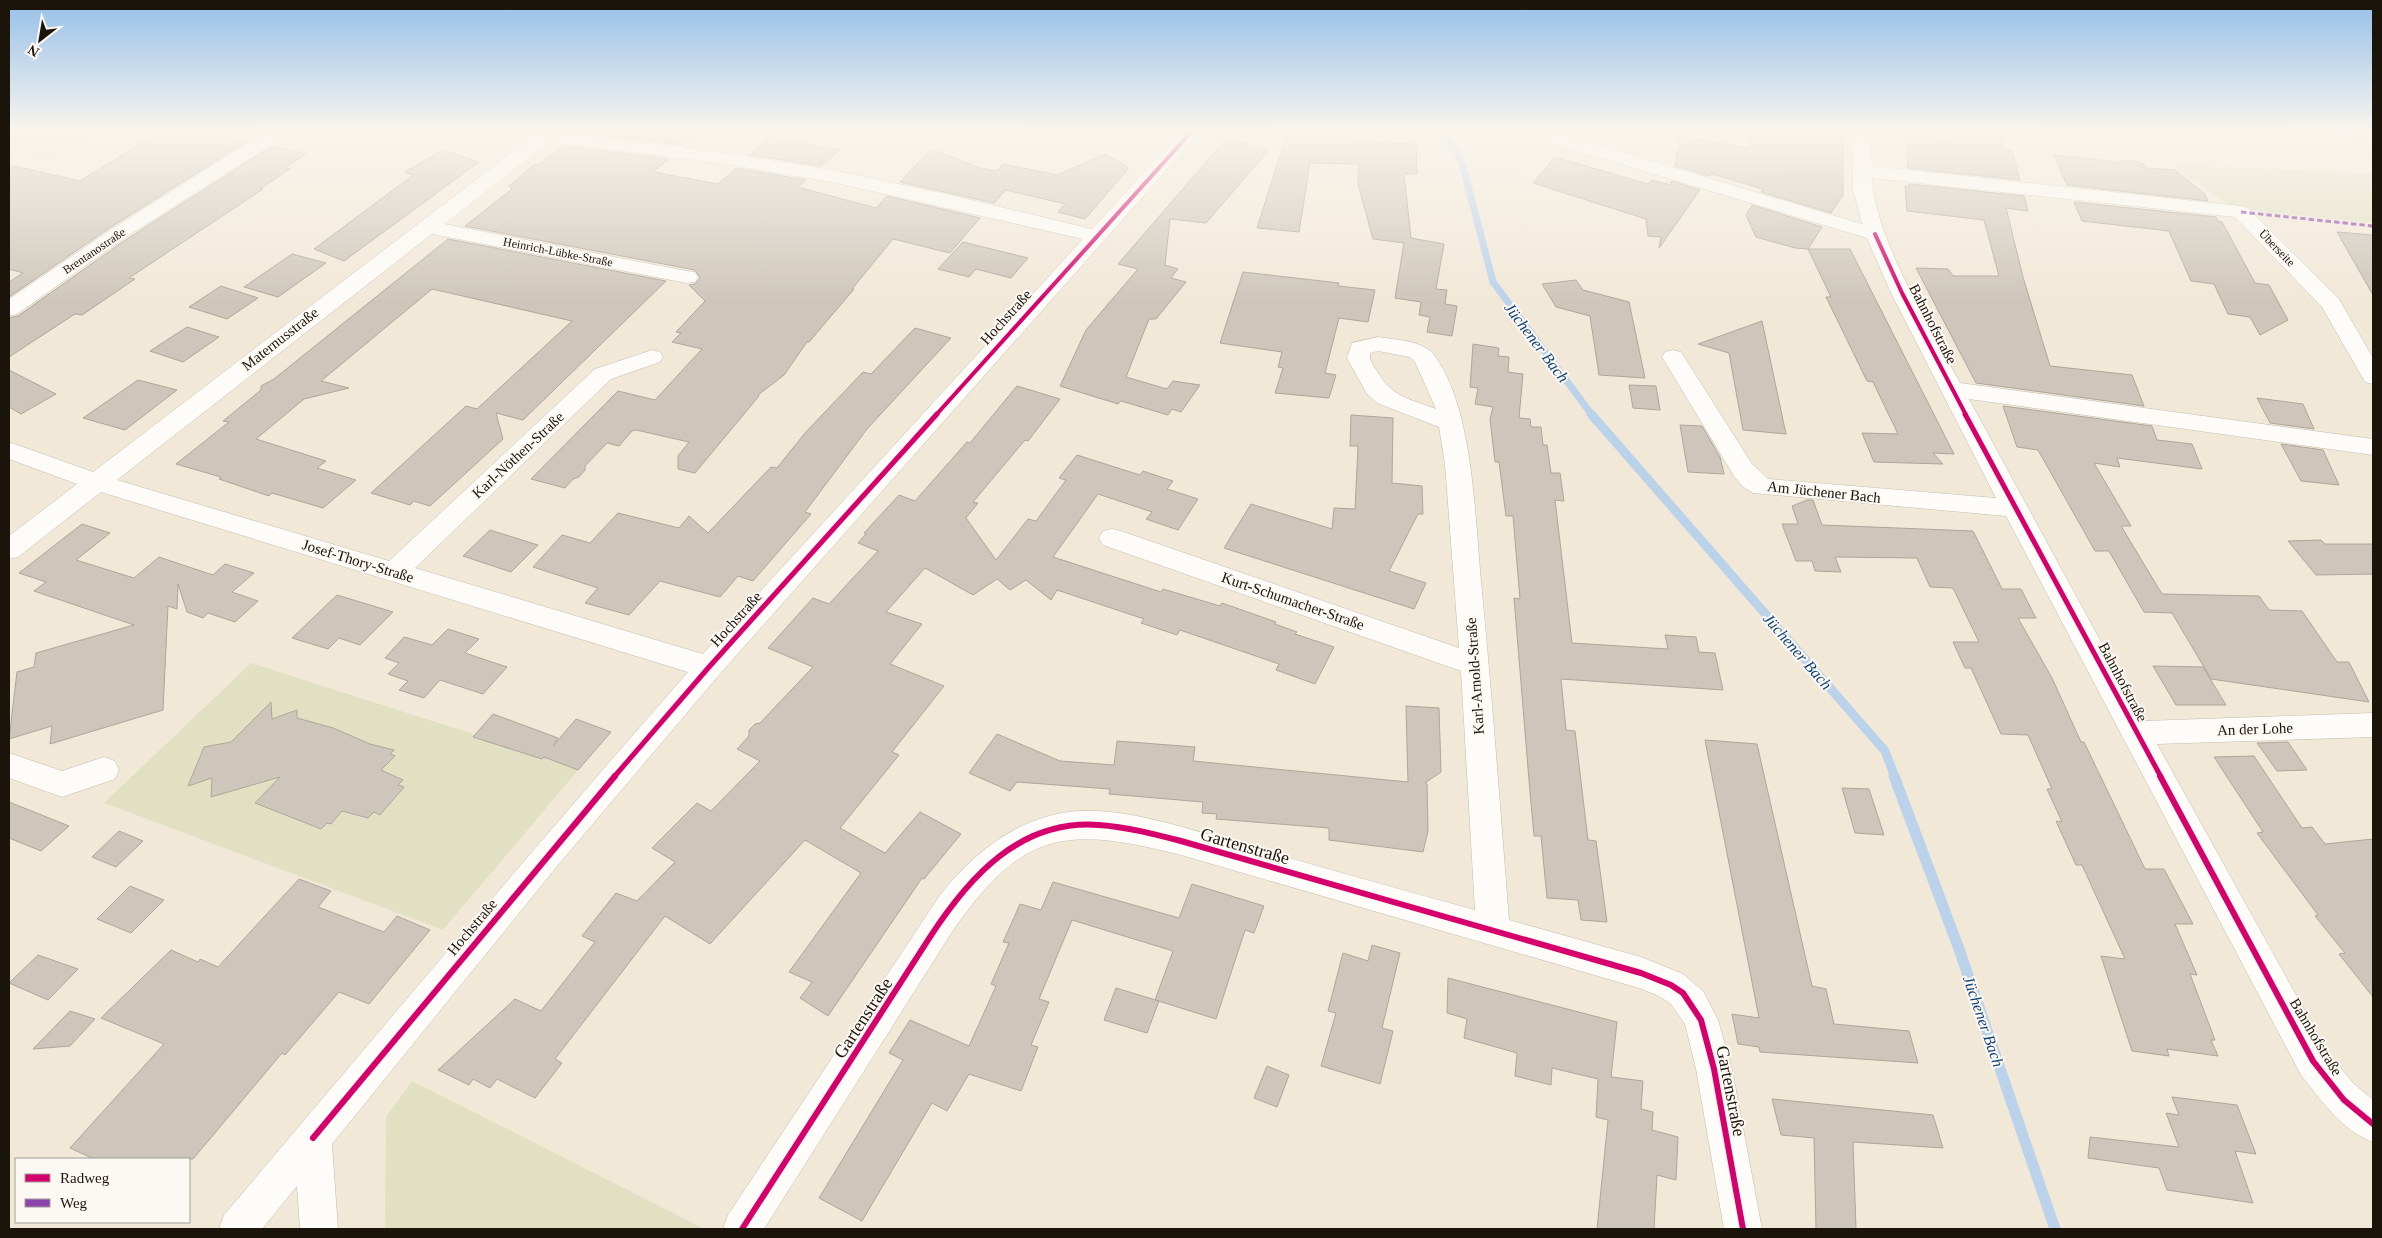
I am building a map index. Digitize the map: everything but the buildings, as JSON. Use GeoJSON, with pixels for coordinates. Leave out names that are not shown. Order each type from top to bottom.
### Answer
{"type":"FeatureCollection","features":[{"type":"Feature","properties":{"kind":"street","name":"Brentanostraße"},"geometry":{"type":"LineString","coordinates":[[9,309],[141,218],[189,188]]}},
{"type":"Feature","properties":{"kind":"street","name":"Maternusstraße"},"geometry":{"type":"LineString","coordinates":[[9,550],[478,188]]}},
{"type":"Feature","properties":{"kind":"street"},"geometry":{"type":"LineString","coordinates":[[890,188],[1097,236]]}},
{"type":"Feature","properties":{"kind":"street","name":"Hochstraße"},"geometry":{"type":"LineString","coordinates":[[238,1229],[547,856],[708,668],[1141,188]]}},
{"type":"Feature","properties":{"kind":"street"},"geometry":{"type":"LineString","coordinates":[[1721,188],[1875,234]]}},
{"type":"Feature","properties":{"kind":"street","name":"Bahnhofstraße"},"geometry":{"type":"LineString","coordinates":[[1863,188],[1875,234],[1902,293],[2014,508],[2314,1063],[2340,1096],[2373,1124]]}},
{"type":"Feature","properties":{"kind":"street","name":"Überseite"},"geometry":{"type":"LineString","coordinates":[[2017,188],[2242,212],[2331,304],[2373,377]]}},
{"type":"Feature","properties":{"kind":"street","name":"Heinrich-Lübke-Straße"},"geometry":{"type":"LineString","coordinates":[[428,227],[687,277]]}},
{"type":"Feature","properties":{"kind":"street","name":"Karl-Nöthen-Straße"},"geometry":{"type":"LineString","coordinates":[[394,572],[603,374],[652,357]]}},
{"type":"Feature","properties":{"kind":"street","name":"Am Jüchener Bach"},"geometry":{"type":"LineString","coordinates":[[1673,357],[1746,476],[1762,487],[2014,508]]}},
{"type":"Feature","properties":{"kind":"street"},"geometry":{"type":"LineString","coordinates":[[1952,388],[2373,448]]}},
{"type":"Feature","properties":{"kind":"street","name":"Karl-Arnold-Straße"},"geometry":{"type":"LineString","coordinates":[[1451,423],[1458,464],[1475,664],[1493,931]]}},
{"type":"Feature","properties":{"kind":"street","name":"Josef-Thory-Straße"},"geometry":{"type":"LineString","coordinates":[[9,450],[96,482],[708,668]]}},
{"type":"Feature","properties":{"kind":"street","name":"Kurt-Schumacher-Straße"},"geometry":{"type":"LineString","coordinates":[[1112,538],[1475,664]]}},
{"type":"Feature","properties":{"kind":"street","name":"An der Lohe"},"geometry":{"type":"LineString","coordinates":[[2136,733],[2373,725]]}},
{"type":"Feature","properties":{"kind":"street"},"geometry":{"type":"LineString","coordinates":[[9,765],[62,784],[104,770]]}},
{"type":"Feature","properties":{"kind":"street","name":"Gartenstraße"},"geometry":{"type":"LineString","coordinates":[[742,1229],[953,905],[974,878],[998,856],[1025,840],[1048,830],[1090,825],[1133,830],[1641,973],[1671,985],[1691,1002],[1708,1041],[1743,1229]]}},
{"type":"Feature","properties":{"kind":"street"},"geometry":{"type":"LineString","coordinates":[[313,1138],[319,1229]]}},
{"type":"Feature","properties":{"kind":"green space"},"geometry":{"type":"Polygon","coordinates":[[[2204,188],[2373,188],[2373,223],[2241,209],[2228,204],[2204,188]]]}},
{"type":"Feature","properties":{"kind":"green space"},"geometry":{"type":"Polygon","coordinates":[[[251,663],[580,768],[443,930],[104,803],[251,663]]]}},
{"type":"Feature","properties":{"kind":"green space"},"geometry":{"type":"Polygon","coordinates":[[[412,1081],[705,1229],[385,1229],[386,1117],[412,1081]]]}},
{"type":"Feature","properties":{"kind":"waterway","name":"Jüchener Bach"},"geometry":{"type":"LineString","coordinates":[[1468,188],[1493,282],[1592,415]]}},
{"type":"Feature","properties":{"kind":"waterway","name":"Jüchener Bach"},"geometry":{"type":"LineString","coordinates":[[1591,414],[1885,751],[1895,777]]}},
{"type":"Feature","properties":{"kind":"waterway","name":"Jüchener Bach"},"geometry":{"type":"LineString","coordinates":[[1894,776],[1959,949],[2055,1229]]}},
{"type":"Feature","properties":{"kind":"marked path"},"geometry":{"type":"LineString","coordinates":[[2241,212],[2373,226]]}},
{"type":"Feature","properties":{"kind":"cycle path"},"geometry":{"type":"LineString","coordinates":[[313,1138],[547,855],[709,667],[1141,188]]}},
{"type":"Feature","properties":{"kind":"cycle path"},"geometry":{"type":"LineString","coordinates":[[1875,234],[1902,293],[2014,508],[2307,1050],[2320,1072],[2344,1100],[2373,1124]]}},
{"type":"Feature","properties":{"kind":"cycle path"},"geometry":{"type":"LineString","coordinates":[[742,1229],[930,937],[963,891],[991,862],[1018,843],[1047,830],[1080,824],[1114,826],[1181,841],[1641,973],[1671,985],[1683,993],[1691,1002],[1701,1020],[1714,1069],[1743,1229]]}}]}
